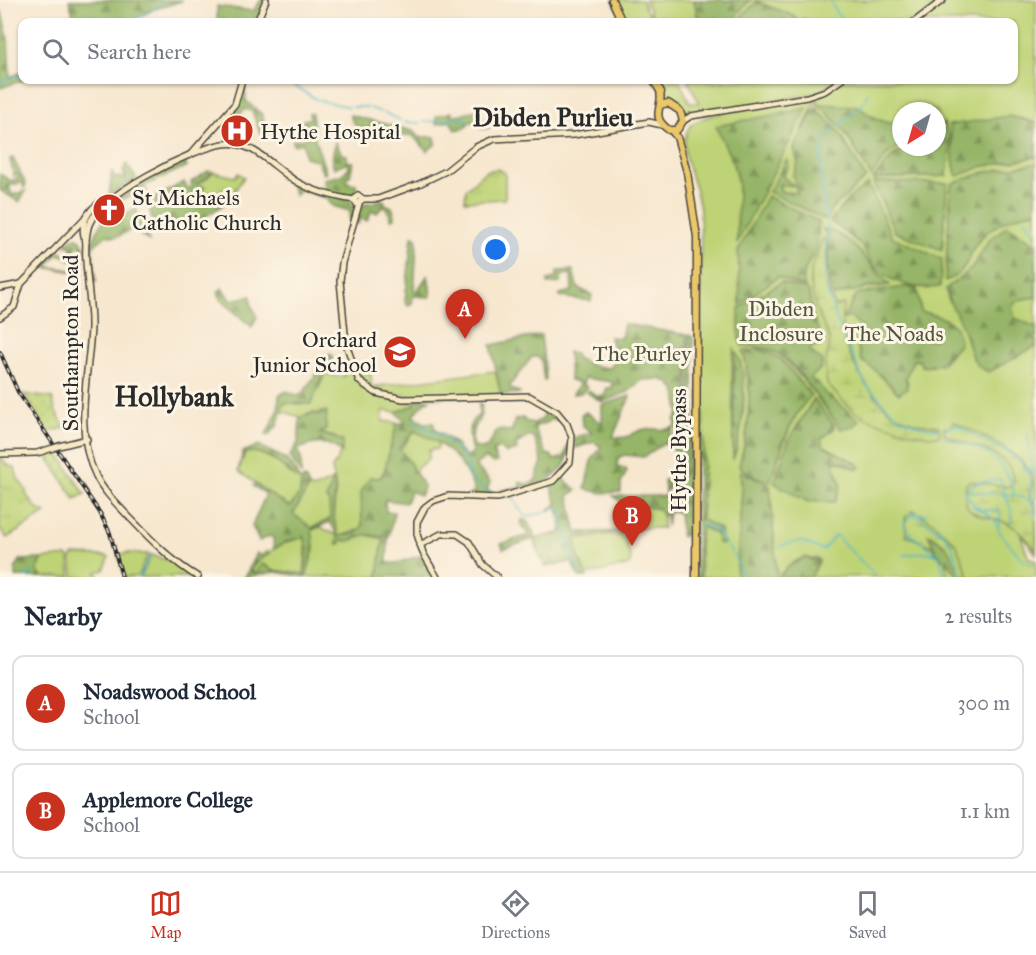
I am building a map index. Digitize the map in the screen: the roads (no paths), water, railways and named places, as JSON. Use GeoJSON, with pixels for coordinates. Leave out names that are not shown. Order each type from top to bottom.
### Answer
{"type":"FeatureCollection","features":[{"type":"Feature","properties":{"kind":"main road"},"geometry":{"type":"LineString","coordinates":[[612,0],[620,18]]}},
{"type":"Feature","properties":{"kind":"main road"},"geometry":{"type":"LineString","coordinates":[[656,84],[660,90],[668,103],[680,111],[681,124],[672,131],[663,125],[657,115],[660,90]]}},
{"type":"Feature","properties":{"kind":"main road"},"geometry":{"type":"LineString","coordinates":[[660,105],[668,103]]}},
{"type":"Feature","properties":{"kind":"main road","name":"Hythe Bypass"},"geometry":{"type":"LineString","coordinates":[[680,146],[681,124]]}},
{"type":"Feature","properties":{"kind":"main road","name":"Hythe Bypass"},"geometry":{"type":"LineString","coordinates":[[672,131],[680,146],[692,194],[697,237],[696,577]]}},
{"type":"Feature","properties":{"kind":"street"},"geometry":{"type":"LineString","coordinates":[[259,18],[266,0]]}},
{"type":"Feature","properties":{"kind":"street"},"geometry":{"type":"LineString","coordinates":[[919,18],[943,0]]}},
{"type":"Feature","properties":{"kind":"street"},"geometry":{"type":"LineString","coordinates":[[186,158],[204,142],[235,104],[241,84]]}},
{"type":"Feature","properties":{"kind":"street"},"geometry":{"type":"LineString","coordinates":[[681,124],[692,116],[807,98],[835,84]]}},
{"type":"Feature","properties":{"kind":"street"},"geometry":{"type":"LineString","coordinates":[[680,111],[692,116]]}},
{"type":"Feature","properties":{"kind":"street"},"geometry":{"type":"LineString","coordinates":[[649,122],[657,115]]}},
{"type":"Feature","properties":{"kind":"street"},"geometry":{"type":"LineString","coordinates":[[186,158],[225,144],[247,148],[257,152],[307,187],[359,201],[378,199],[419,184],[446,171],[476,147],[494,139],[574,135],[649,122],[663,125]]}},
{"type":"Feature","properties":{"kind":"street"},"geometry":{"type":"LineString","coordinates":[[204,142],[205,151]]}},
{"type":"Feature","properties":{"kind":"street","name":"Southampton Road"},"geometry":{"type":"LineString","coordinates":[[86,243],[82,231],[85,219],[135,183],[186,158]]}},
{"type":"Feature","properties":{"kind":"street"},"geometry":{"type":"LineString","coordinates":[[359,201],[342,264],[340,281],[346,344],[357,378],[365,387],[376,393],[410,399],[529,396],[557,412],[571,431],[571,457],[564,471],[555,480],[498,498],[451,496],[433,501],[423,509],[417,522],[420,545],[437,577]]}},
{"type":"Feature","properties":{"kind":"street"},"geometry":{"type":"LineString","coordinates":[[73,233],[82,231],[97,210]]}},
{"type":"Feature","properties":{"kind":"street","name":"Southampton Road"},"geometry":{"type":"LineString","coordinates":[[97,210],[88,226],[86,243],[91,314],[84,399],[91,464],[105,490],[171,558],[198,577]]}},
{"type":"Feature","properties":{"kind":"street"},"geometry":{"type":"LineString","coordinates":[[0,317],[15,305],[21,284],[85,219]]}},
{"type":"Feature","properties":{"kind":"street"},"geometry":{"type":"LineString","coordinates":[[0,288],[21,284]]}},
{"type":"Feature","properties":{"kind":"street"},"geometry":{"type":"LineString","coordinates":[[0,454],[37,453],[87,439]]}},
{"type":"Feature","properties":{"kind":"street"},"geometry":{"type":"LineString","coordinates":[[420,545],[441,534],[457,534],[469,542],[483,565],[497,577]]}},
{"type":"Feature","properties":{"kind":"waterway"},"geometry":{"type":"LineString","coordinates":[[137,18],[150,12],[165,0]]}},
{"type":"Feature","properties":{"kind":"waterway"},"geometry":{"type":"LineString","coordinates":[[830,0],[837,14],[842,18]]}},
{"type":"Feature","properties":{"kind":"waterway"},"geometry":{"type":"LineString","coordinates":[[0,84],[6,79],[18,77]]}},
{"type":"Feature","properties":{"kind":"waterway"},"geometry":{"type":"LineString","coordinates":[[292,84],[316,99]]}},
{"type":"Feature","properties":{"kind":"waterway"},"geometry":{"type":"LineString","coordinates":[[839,125],[861,107],[868,93]]}},
{"type":"Feature","properties":{"kind":"waterway"},"geometry":{"type":"LineString","coordinates":[[318,100],[349,107]]}},
{"type":"Feature","properties":{"kind":"waterway"},"geometry":{"type":"LineString","coordinates":[[353,107],[367,107]]}},
{"type":"Feature","properties":{"kind":"waterway"},"geometry":{"type":"LineString","coordinates":[[370,108],[381,112]]}},
{"type":"Feature","properties":{"kind":"waterway"},"geometry":{"type":"LineString","coordinates":[[385,113],[400,120]]}},
{"type":"Feature","properties":{"kind":"waterway"},"geometry":{"type":"LineString","coordinates":[[424,122],[462,118],[469,121]]}},
{"type":"Feature","properties":{"kind":"waterway"},"geometry":{"type":"LineString","coordinates":[[404,122],[420,123]]}},
{"type":"Feature","properties":{"kind":"waterway"},"geometry":{"type":"LineString","coordinates":[[827,221],[821,157],[828,135],[836,127]]}},
{"type":"Feature","properties":{"kind":"waterway"},"geometry":{"type":"LineString","coordinates":[[1026,219],[1036,236]]}},
{"type":"Feature","properties":{"kind":"waterway"},"geometry":{"type":"LineString","coordinates":[[828,224],[825,284],[839,326],[865,384],[898,417],[920,426],[938,429]]}},
{"type":"Feature","properties":{"kind":"waterway"},"geometry":{"type":"LineString","coordinates":[[413,422],[445,437],[453,446]]}},
{"type":"Feature","properties":{"kind":"waterway"},"geometry":{"type":"LineString","coordinates":[[944,429],[957,425],[1010,453],[1019,461],[1027,469],[1031,479],[1030,499],[1036,515]]}},
{"type":"Feature","properties":{"kind":"waterway"},"geometry":{"type":"LineString","coordinates":[[1027,433],[1033,472]]}},
{"type":"Feature","properties":{"kind":"waterway"},"geometry":{"type":"LineString","coordinates":[[945,438],[970,445],[989,454],[1004,469],[1014,493]]}},
{"type":"Feature","properties":{"kind":"waterway"},"geometry":{"type":"LineString","coordinates":[[454,447],[465,459]]}},
{"type":"Feature","properties":{"kind":"waterway"},"geometry":{"type":"LineString","coordinates":[[466,460],[468,465]]}},
{"type":"Feature","properties":{"kind":"waterway"},"geometry":{"type":"LineString","coordinates":[[467,466],[466,470],[472,479],[487,492]]}},
{"type":"Feature","properties":{"kind":"waterway"},"geometry":{"type":"LineString","coordinates":[[1028,469],[1036,473]]}},
{"type":"Feature","properties":{"kind":"waterway"},"geometry":{"type":"LineString","coordinates":[[968,487],[1000,479],[1012,513],[1011,522]]}},
{"type":"Feature","properties":{"kind":"waterway"},"geometry":{"type":"LineString","coordinates":[[1036,502],[1014,495],[964,491],[972,503],[995,520],[1000,533],[1024,561],[1036,565]]}},
{"type":"Feature","properties":{"kind":"waterway"},"geometry":{"type":"LineString","coordinates":[[488,492],[493,495],[512,493]]}},
{"type":"Feature","properties":{"kind":"waterway"},"geometry":{"type":"LineString","coordinates":[[513,496],[519,509]]}},
{"type":"Feature","properties":{"kind":"waterway"},"geometry":{"type":"LineString","coordinates":[[973,506],[981,511]]}},
{"type":"Feature","properties":{"kind":"waterway"},"geometry":{"type":"LineString","coordinates":[[548,511],[560,507],[565,530]]}},
{"type":"Feature","properties":{"kind":"waterway"},"geometry":{"type":"LineString","coordinates":[[520,510],[526,517],[545,512]]}},
{"type":"Feature","properties":{"kind":"waterway"},"geometry":{"type":"LineString","coordinates":[[982,510],[998,510],[1001,516],[999,525]]}},
{"type":"Feature","properties":{"kind":"waterway"},"geometry":{"type":"LineString","coordinates":[[913,513],[927,514]]}},
{"type":"Feature","properties":{"kind":"waterway"},"geometry":{"type":"LineString","coordinates":[[939,557],[925,544],[910,535],[904,524],[913,514],[935,527],[947,538],[962,577]]}},
{"type":"Feature","properties":{"kind":"waterway"},"geometry":{"type":"LineString","coordinates":[[701,525],[716,530],[734,556]]}},
{"type":"Feature","properties":{"kind":"waterway"},"geometry":{"type":"LineString","coordinates":[[565,531],[579,577]]}},
{"type":"Feature","properties":{"kind":"waterway"},"geometry":{"type":"LineString","coordinates":[[780,546],[800,541],[823,550],[835,535],[839,538]]}},
{"type":"Feature","properties":{"kind":"waterway"},"geometry":{"type":"LineString","coordinates":[[840,540],[877,577]]}},
{"type":"Feature","properties":{"kind":"waterway"},"geometry":{"type":"LineString","coordinates":[[904,555],[927,552],[936,555]]}},
{"type":"Feature","properties":{"kind":"waterway"},"geometry":{"type":"LineString","coordinates":[[140,577],[150,555]]}},
{"type":"Feature","properties":{"kind":"waterway"},"geometry":{"type":"LineString","coordinates":[[735,558],[744,577]]}},
{"type":"Feature","properties":{"kind":"waterway"},"geometry":{"type":"LineString","coordinates":[[940,558],[945,577]]}},
{"type":"Feature","properties":{"kind":"waterway"},"geometry":{"type":"LineString","coordinates":[[26,577],[33,573]]}},
{"type":"Feature","properties":{"kind":"railway"},"geometry":{"type":"LineString","coordinates":[[0,352],[18,392],[100,513],[110,533],[122,577]]}},
{"type":"Feature","properties":{"kind":"place","name":"Hythe Hospital"},"geometry":{"type":"Point","coordinates":[237,131]}},
{"type":"Feature","properties":{"kind":"place","name":"St Michaels Catholic Church"},"geometry":{"type":"Point","coordinates":[109,210]}},
{"type":"Feature","properties":{"kind":"place","name":"Noadswood School"},"geometry":{"type":"Point","coordinates":[465,339]}},
{"type":"Feature","properties":{"kind":"place","name":"Orchard Junior School"},"geometry":{"type":"Point","coordinates":[400,352]}},
{"type":"Feature","properties":{"kind":"place","name":"Applemore College"},"geometry":{"type":"Point","coordinates":[632,546]}},
{"type":"Feature","properties":{"kind":"district","name":"Dibden Purlieu"},"geometry":{"type":"Point","coordinates":[553,117]}},
{"type":"Feature","properties":{"kind":"district","name":"Hollybank"},"geometry":{"type":"Point","coordinates":[174,396]}},
{"type":"Feature","properties":{"kind":"park label","name":"Dibden Inclosure"},"geometry":{"type":"Point","coordinates":[781,320]}},
{"type":"Feature","properties":{"kind":"park label","name":"The Noads"},"geometry":{"type":"Point","coordinates":[894,333]}},
{"type":"Feature","properties":{"kind":"park label","name":"The Purley"},"geometry":{"type":"Point","coordinates":[642,353]}}]}
